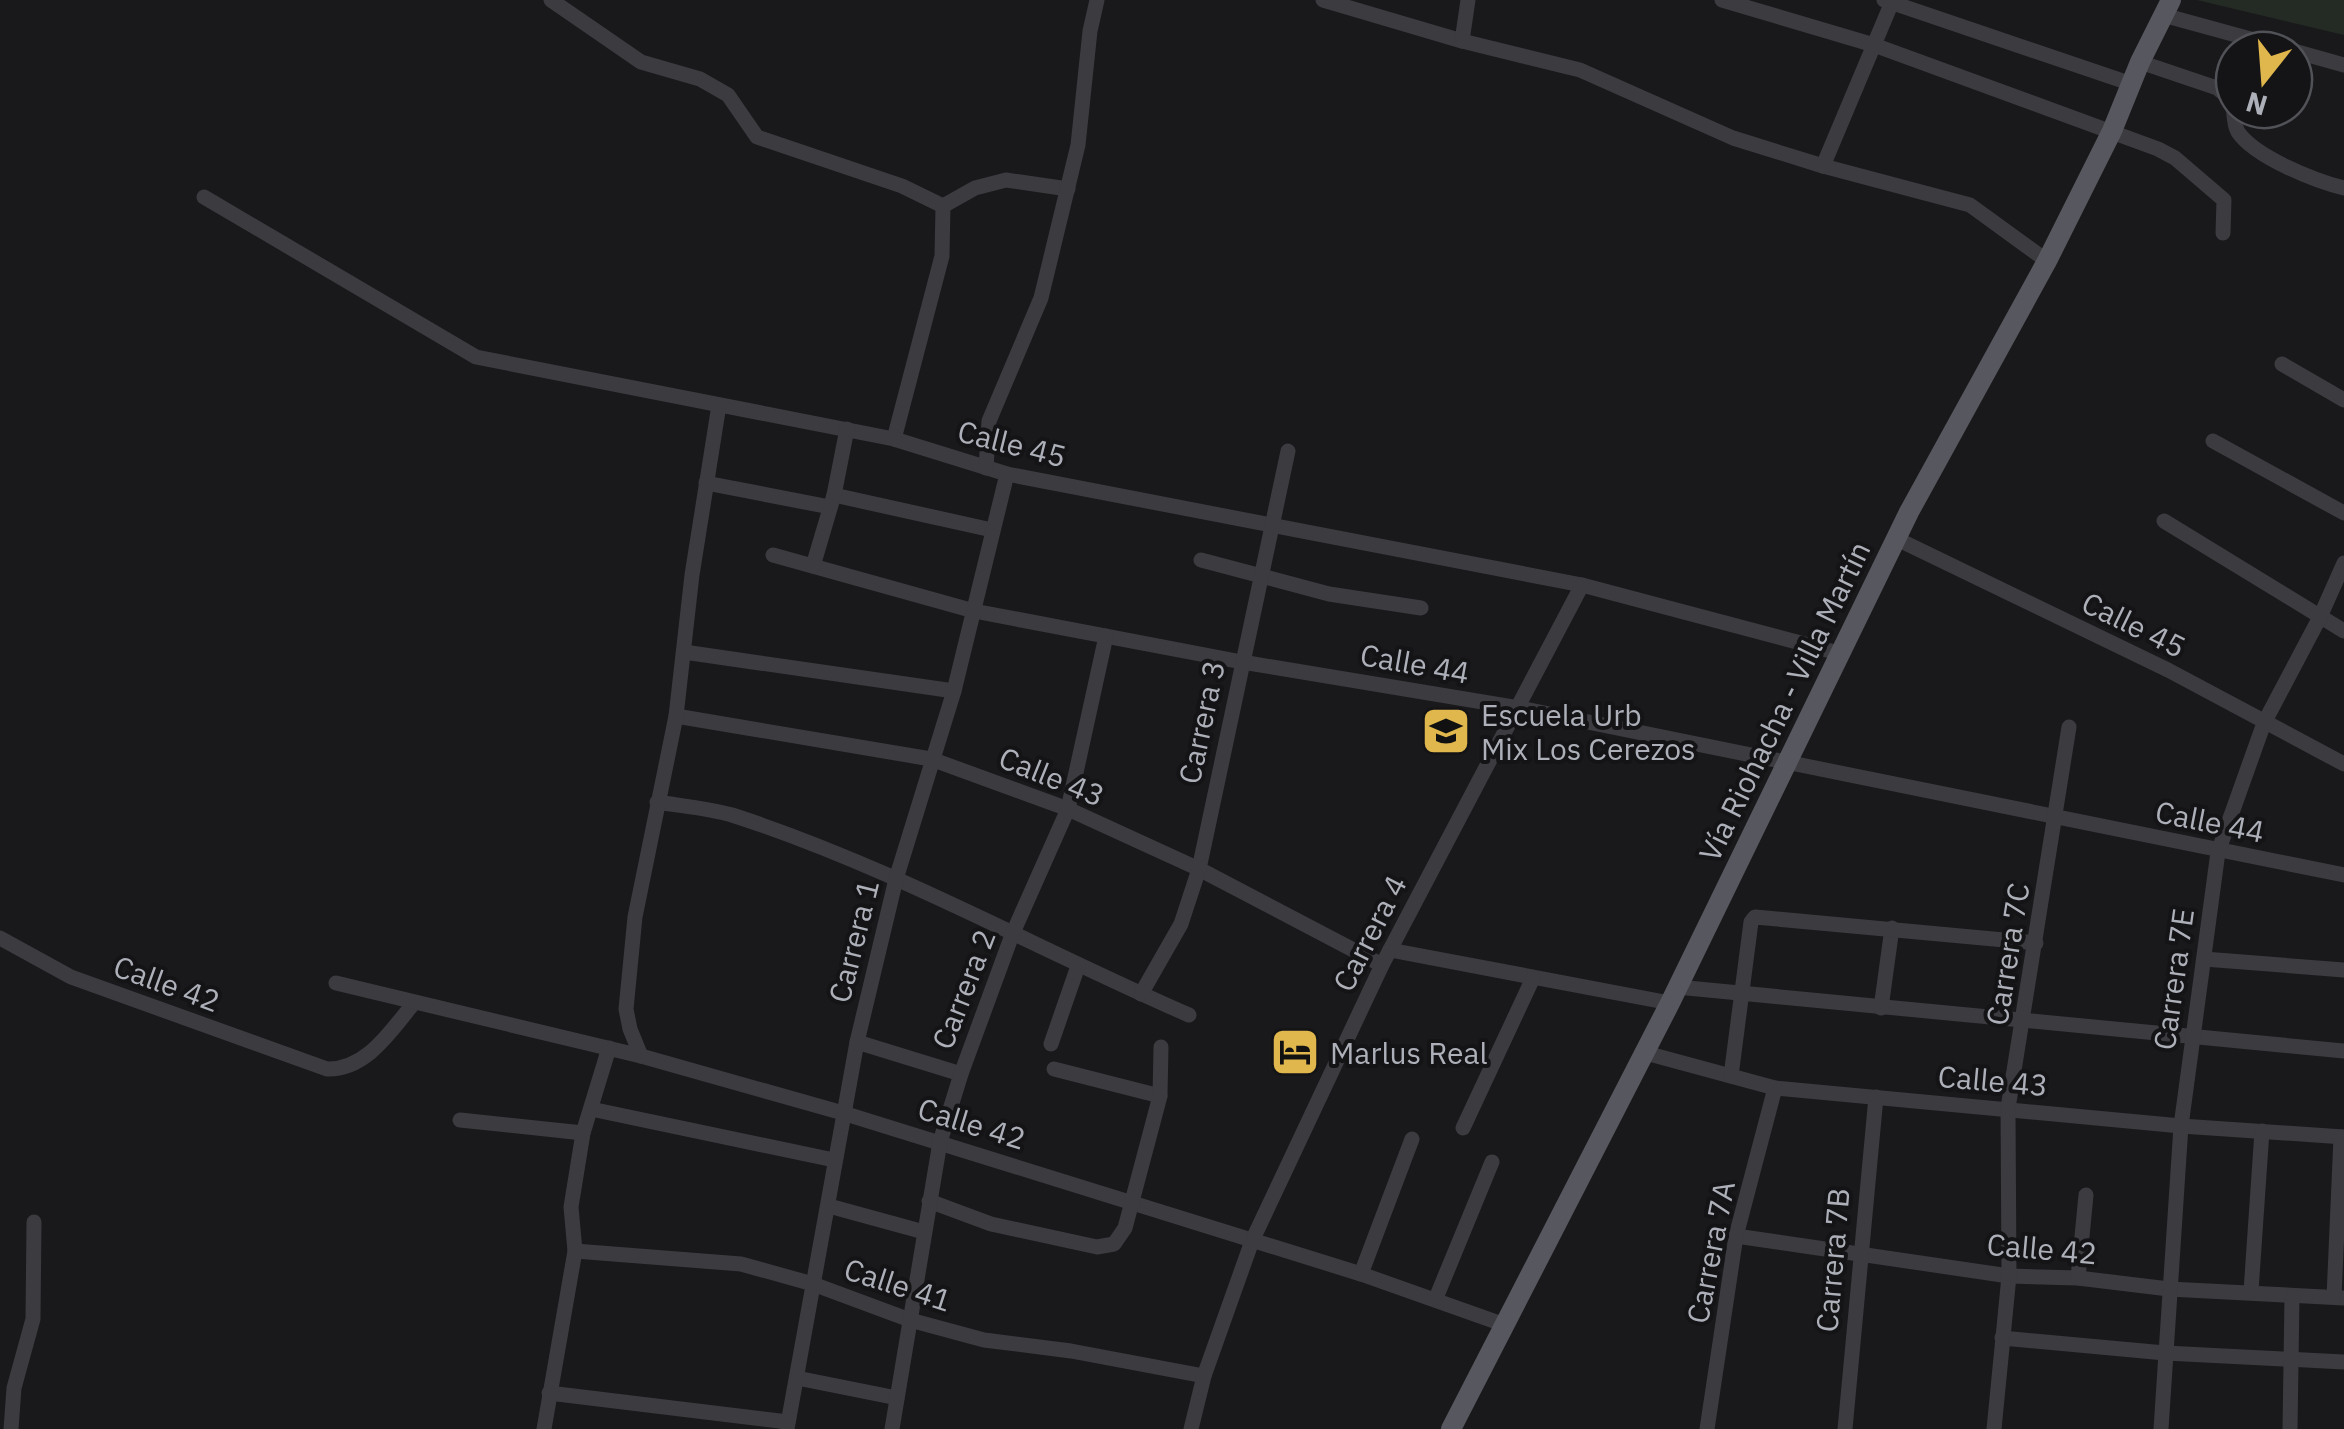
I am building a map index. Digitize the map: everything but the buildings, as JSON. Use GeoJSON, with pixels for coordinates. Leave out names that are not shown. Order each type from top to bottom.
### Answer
{"type":"FeatureCollection","features":[{"type":"Feature","properties":{"kind":"main road","name":"Vía Riohacha - Villa Martín"},"geometry":{"type":"LineString","coordinates":[[1451,1429],[1674,995],[1897,539],[2047,261],[2167,7]]}},
{"type":"Feature","properties":{"kind":"street"},"geometry":{"type":"LineString","coordinates":[[551,0],[641,62],[700,79],[728,95],[757,137],[902,186],[943,206]]}},
{"type":"Feature","properties":{"kind":"street"},"geometry":{"type":"LineString","coordinates":[[986,468],[989,421],[1042,298],[1078,145],[1090,31],[1098,0]]}},
{"type":"Feature","properties":{"kind":"street"},"geometry":{"type":"LineString","coordinates":[[1324,0],[1462,41],[1580,70],[1733,138],[1970,205],[2047,261]]}},
{"type":"Feature","properties":{"kind":"street"},"geometry":{"type":"LineString","coordinates":[[1462,41],[1468,0]]}},
{"type":"Feature","properties":{"kind":"street"},"geometry":{"type":"LineString","coordinates":[[1722,0],[1874,45],[2112,130],[2174,158],[2218,192],[2226,210],[2223,233]]}},
{"type":"Feature","properties":{"kind":"street"},"geometry":{"type":"LineString","coordinates":[[1823,166],[1874,45],[1888,1],[2132,84]]}},
{"type":"Feature","properties":{"kind":"street"},"geometry":{"type":"LineString","coordinates":[[2167,7],[2234,30]]}},
{"type":"Feature","properties":{"kind":"street"},"geometry":{"type":"LineString","coordinates":[[2314,56],[2344,64]]}},
{"type":"Feature","properties":{"kind":"street"},"geometry":{"type":"LineString","coordinates":[[2140,62],[2217,88],[2233,101],[2236,129],[2255,149],[2344,188]]}},
{"type":"Feature","properties":{"kind":"street"},"geometry":{"type":"LineString","coordinates":[[943,206],[976,188],[1006,180],[1068,189]]}},
{"type":"Feature","properties":{"kind":"street","name":"Calle 45"},"geometry":{"type":"LineString","coordinates":[[204,198],[476,357],[894,439],[1007,474],[1582,585],[1842,654]]}},
{"type":"Feature","properties":{"kind":"street"},"geometry":{"type":"LineString","coordinates":[[894,439],[942,256],[943,206]]}},
{"type":"Feature","properties":{"kind":"street"},"geometry":{"type":"LineString","coordinates":[[2282,364],[2344,400]]}},
{"type":"Feature","properties":{"kind":"street"},"geometry":{"type":"LineString","coordinates":[[641,1056],[626,1009],[635,917],[676,716],[719,406]]}},
{"type":"Feature","properties":{"kind":"street"},"geometry":{"type":"LineString","coordinates":[[813,566],[847,429]]}},
{"type":"Feature","properties":{"kind":"street"},"geometry":{"type":"LineString","coordinates":[[2213,441],[2344,513]]}},
{"type":"Feature","properties":{"kind":"street","name":"Carrera 3"},"geometry":{"type":"LineString","coordinates":[[1141,994],[1181,924],[1199,869],[1288,452]]}},
{"type":"Feature","properties":{"kind":"street","name":"Carrera 1"},"geometry":{"type":"LineString","coordinates":[[787,1426],[857,1042],[896,879],[954,690],[1007,474]]}},
{"type":"Feature","properties":{"kind":"street"},"geometry":{"type":"LineString","coordinates":[[706,483],[992,530]]}},
{"type":"Feature","properties":{"kind":"street"},"geometry":{"type":"LineString","coordinates":[[2164,521],[2344,631]]}},
{"type":"Feature","properties":{"kind":"street","name":"Calle 45"},"geometry":{"type":"LineString","coordinates":[[1897,539],[2168,670],[2344,764]]}},
{"type":"Feature","properties":{"kind":"street","name":"Calle 44"},"geometry":{"type":"LineString","coordinates":[[773,555],[974,610],[1242,662],[1519,708],[2344,875]]}},
{"type":"Feature","properties":{"kind":"street"},"geometry":{"type":"LineString","coordinates":[[1201,560],[1329,594],[1421,608]]}},
{"type":"Feature","properties":{"kind":"street","name":"Carrera 7E"},"geometry":{"type":"LineString","coordinates":[[2161,1429],[2182,1126],[2218,852],[2264,723],[2344,563]]}},
{"type":"Feature","properties":{"kind":"street","name":"Carrera 4"},"geometry":{"type":"LineString","coordinates":[[1190,1429],[1204,1376],[1252,1241],[1386,957],[1582,585]]}},
{"type":"Feature","properties":{"kind":"street","name":"Carrera 2"},"geometry":{"type":"LineString","coordinates":[[892,1429],[940,1142],[1012,935],[1068,809],[1106,636]]}},
{"type":"Feature","properties":{"kind":"street"},"geometry":{"type":"LineString","coordinates":[[684,652],[954,690]]}},
{"type":"Feature","properties":{"kind":"street","name":"Calle 43"},"geometry":{"type":"LineString","coordinates":[[676,716],[931,759],[1068,809],[1386,957],[1674,995],[1740,994],[2344,1051]]}},
{"type":"Feature","properties":{"kind":"street","name":"Carrera 7C"},"geometry":{"type":"LineString","coordinates":[[1994,1429],[2009,1276],[2008,1108],[2069,727]]}},
{"type":"Feature","properties":{"kind":"street"},"geometry":{"type":"LineString","coordinates":[[656,802],[729,814],[896,879],[1189,1015]]}},
{"type":"Feature","properties":{"kind":"street"},"geometry":{"type":"LineString","coordinates":[[1731,1076],[1740,994],[1755,917],[2036,943]]}},
{"type":"Feature","properties":{"kind":"street"},"geometry":{"type":"LineString","coordinates":[[1881,1008],[1892,928]]}},
{"type":"Feature","properties":{"kind":"street","name":"Calle 42"},"geometry":{"type":"LineString","coordinates":[[0,938],[71,977],[328,1069],[364,1059],[414,1002]]}},
{"type":"Feature","properties":{"kind":"street"},"geometry":{"type":"LineString","coordinates":[[2204,958],[2344,970]]}},
{"type":"Feature","properties":{"kind":"street"},"geometry":{"type":"LineString","coordinates":[[1051,1044],[1078,966]]}},
{"type":"Feature","properties":{"kind":"street"},"geometry":{"type":"LineString","coordinates":[[1463,1128],[1533,978]]}},
{"type":"Feature","properties":{"kind":"street","name":"Calle 42"},"geometry":{"type":"LineString","coordinates":[[336,983],[610,1048],[843,1113],[1362,1274],[1505,1325]]}},
{"type":"Feature","properties":{"kind":"street"},"geometry":{"type":"LineString","coordinates":[[857,1042],[961,1074]]}},
{"type":"Feature","properties":{"kind":"street"},"geometry":{"type":"LineString","coordinates":[[929,1201],[991,1224],[1097,1247],[1114,1244],[1124,1228],[1160,1096],[1161,1047]]}},
{"type":"Feature","properties":{"kind":"street"},"geometry":{"type":"LineString","coordinates":[[544,1429],[575,1251],[571,1207],[583,1133],[610,1048]]}},
{"type":"Feature","properties":{"kind":"street","name":"Calle 43"},"geometry":{"type":"LineString","coordinates":[[1642,1052],[1775,1088],[2342,1137]]}},
{"type":"Feature","properties":{"kind":"street"},"geometry":{"type":"LineString","coordinates":[[1054,1069],[1160,1096]]}},
{"type":"Feature","properties":{"kind":"street","name":"Carrera 7A"},"geometry":{"type":"LineString","coordinates":[[1708,1429],[1736,1236],[1775,1088]]}},
{"type":"Feature","properties":{"kind":"street","name":"Carrera 7B"},"geometry":{"type":"LineString","coordinates":[[1846,1429],[1876,1097]]}},
{"type":"Feature","properties":{"kind":"street"},"geometry":{"type":"LineString","coordinates":[[590,1109],[834,1160]]}},
{"type":"Feature","properties":{"kind":"street"},"geometry":{"type":"LineString","coordinates":[[460,1120],[583,1133]]}},
{"type":"Feature","properties":{"kind":"street"},"geometry":{"type":"LineString","coordinates":[[2251,1291],[2262,1132]]}},
{"type":"Feature","properties":{"kind":"street"},"geometry":{"type":"LineString","coordinates":[[2339,1297],[2342,1137]]}},
{"type":"Feature","properties":{"kind":"street"},"geometry":{"type":"LineString","coordinates":[[1362,1274],[1412,1139]]}},
{"type":"Feature","properties":{"kind":"street"},"geometry":{"type":"LineString","coordinates":[[1436,1298],[1492,1162]]}},
{"type":"Feature","properties":{"kind":"street"},"geometry":{"type":"LineString","coordinates":[[2078,1278],[2086,1196]]}},
{"type":"Feature","properties":{"kind":"street"},"geometry":{"type":"LineString","coordinates":[[829,1206],[924,1232]]}},
{"type":"Feature","properties":{"kind":"street"},"geometry":{"type":"LineString","coordinates":[[0,1422],[10,1429],[14,1388],[33,1319],[34,1222]]}},
{"type":"Feature","properties":{"kind":"street","name":"Calle 42"},"geometry":{"type":"LineString","coordinates":[[1736,1236],[2009,1276],[2339,1297]]}},
{"type":"Feature","properties":{"kind":"street","name":"Calle 41"},"geometry":{"type":"LineString","coordinates":[[575,1251],[741,1264],[813,1284],[910,1320],[984,1340],[1071,1351],[1204,1376]]}},
{"type":"Feature","properties":{"kind":"street"},"geometry":{"type":"LineString","coordinates":[[2290,1429],[2292,1296]]}},
{"type":"Feature","properties":{"kind":"street"},"geometry":{"type":"LineString","coordinates":[[2002,1338],[2165,1353],[2344,1362]]}},
{"type":"Feature","properties":{"kind":"street"},"geometry":{"type":"LineString","coordinates":[[797,1378],[897,1398]]}},
{"type":"Feature","properties":{"kind":"street"},"geometry":{"type":"LineString","coordinates":[[549,1393],[787,1426]]}},
{"type":"Feature","properties":{"kind":"shaded area"},"geometry":{"type":"Polygon","coordinates":[[[2197,0],[2344,0],[2344,35],[2197,0]]]}},
{"type":"Feature","properties":{"kind":"place","name":"Escuela Urb Mix Los Cerezos"},"geometry":{"type":"Point","coordinates":[1446,731]}},
{"type":"Feature","properties":{"kind":"place","name":"Marlus Real"},"geometry":{"type":"Point","coordinates":[1295,1052]}}]}
